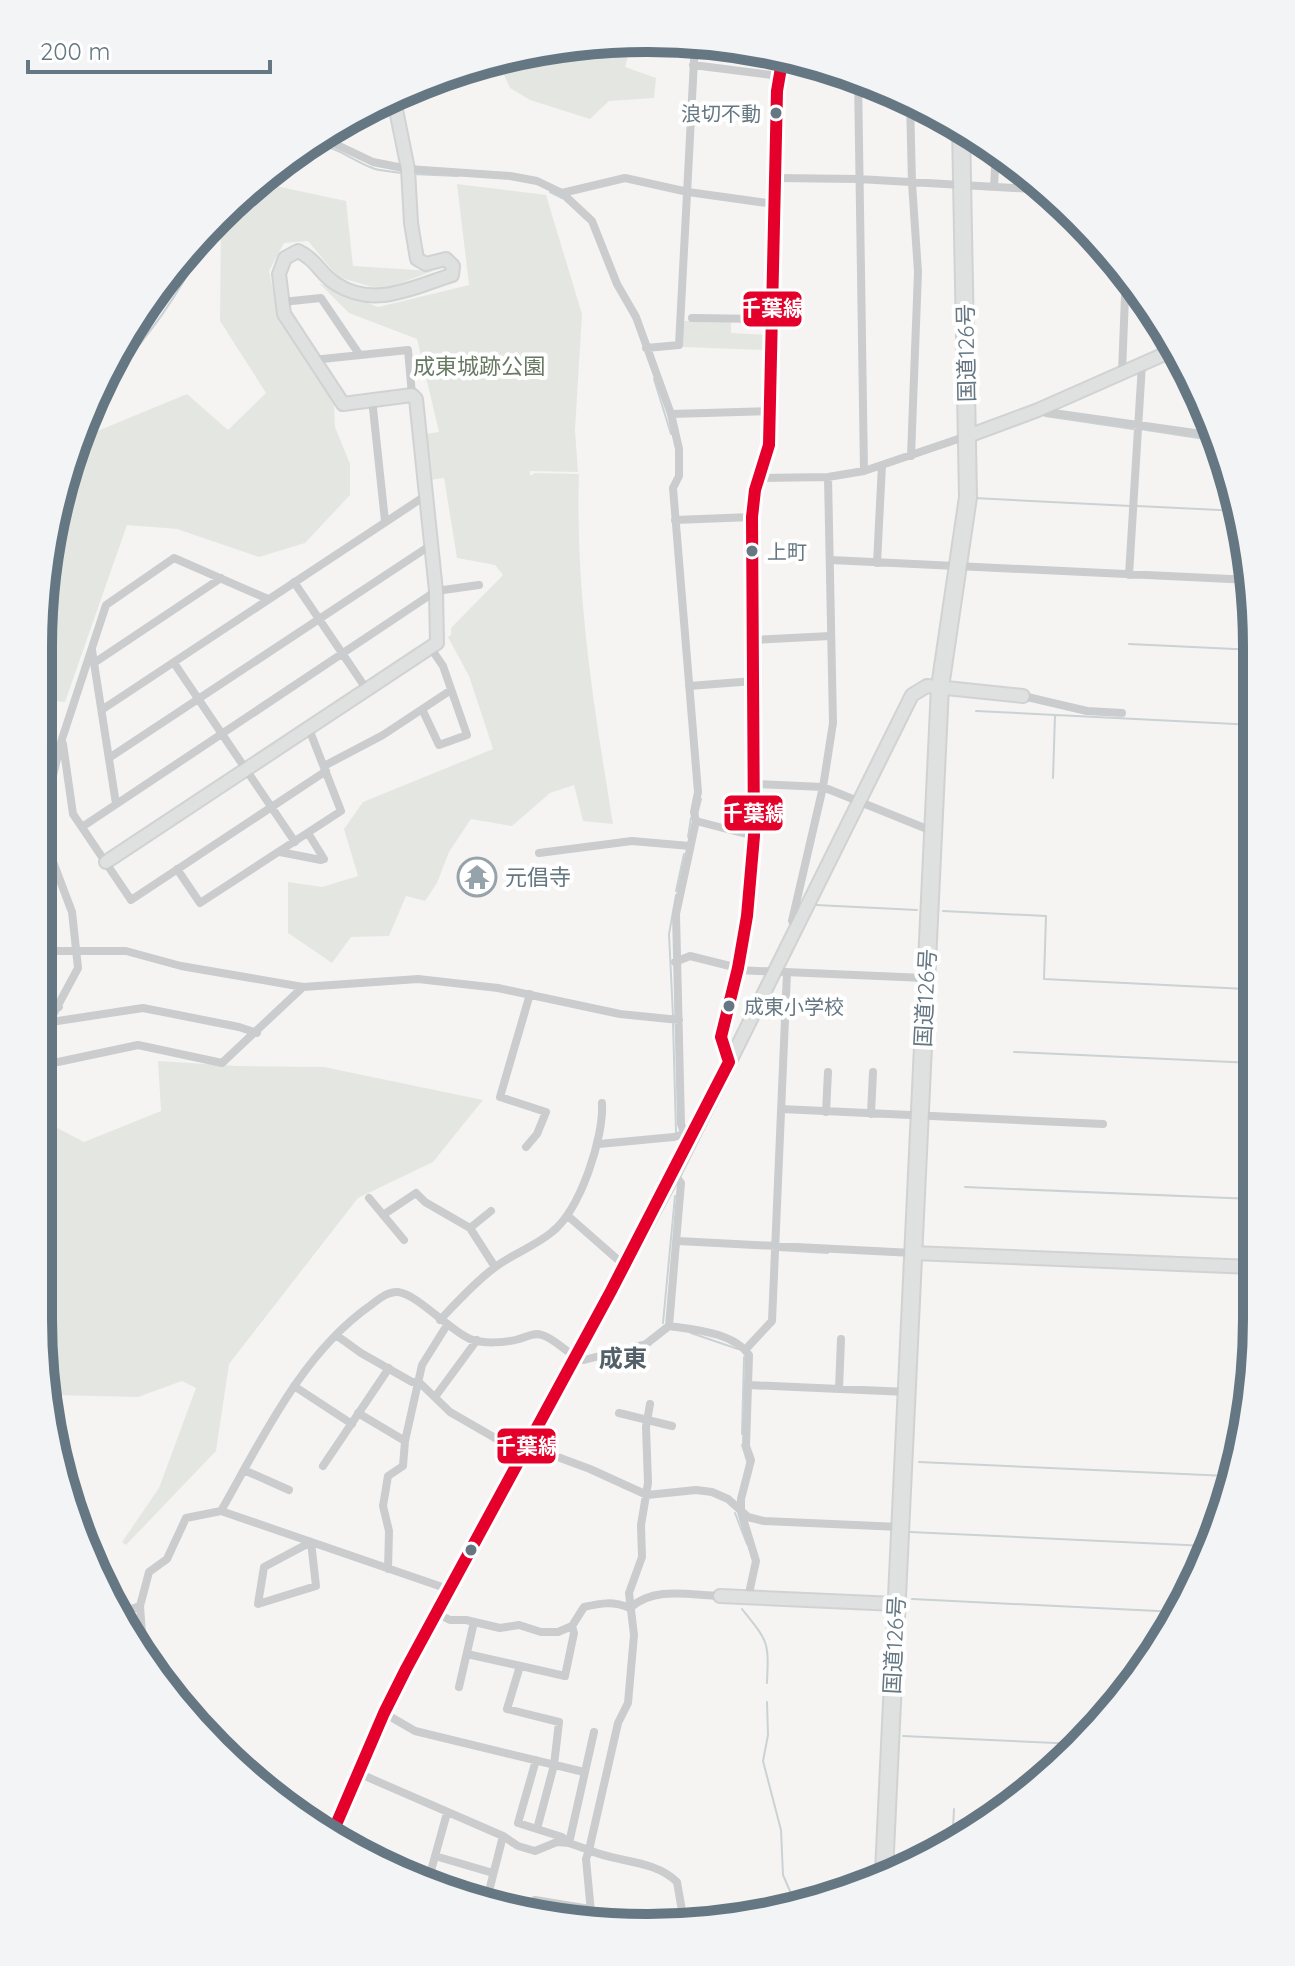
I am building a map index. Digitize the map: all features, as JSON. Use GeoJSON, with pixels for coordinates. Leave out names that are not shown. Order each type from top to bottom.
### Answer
{"type":"FeatureCollection","features":[{"type":"Feature","properties":{"kind":"highway","name":"国道126号"},"geometry":{"type":"LineString","coordinates":[[884,1865],[940,687],[968,497],[961,142]]}},
{"type":"Feature","properties":{"kind":"street"},"geometry":{"type":"LineString","coordinates":[[646,348],[679,345],[694,54]]}},
{"type":"Feature","properties":{"kind":"street"},"geometry":{"type":"LineString","coordinates":[[693,65],[779,76]]}},
{"type":"Feature","properties":{"kind":"street"},"geometry":{"type":"LineString","coordinates":[[729,1062],[721,1037],[738,969],[754,836],[752,517],[755,490],[769,445],[774,204],[781,67]]}},
{"type":"Feature","properties":{"kind":"street"},"geometry":{"type":"LineString","coordinates":[[858,91],[864,471]]}},
{"type":"Feature","properties":{"kind":"street"},"geometry":{"type":"LineString","coordinates":[[396,108],[408,172],[417,259],[426,264],[446,259],[453,266],[452,275],[385,297],[361,295],[334,284],[311,257],[298,251],[285,258],[279,274],[284,314],[343,404],[412,395]]}},
{"type":"Feature","properties":{"kind":"street"},"geometry":{"type":"LineString","coordinates":[[910,113],[918,272],[911,456]]}},
{"type":"Feature","properties":{"kind":"street"},"geometry":{"type":"LineString","coordinates":[[332,143],[373,162],[408,172],[510,176],[537,181],[562,193],[592,221],[617,284],[636,317],[671,414],[679,449],[676,482],[678,520],[698,792],[676,914],[675,1019],[681,1124],[690,1135]]}},
{"type":"Feature","properties":{"kind":"street"},"geometry":{"type":"LineString","coordinates":[[994,187],[995,164]]}},
{"type":"Feature","properties":{"kind":"street"},"geometry":{"type":"LineString","coordinates":[[562,193],[625,178],[688,192],[774,204]]}},
{"type":"Feature","properties":{"kind":"street"},"geometry":{"type":"LineString","coordinates":[[775,178],[858,179],[1026,189]]}},
{"type":"Feature","properties":{"kind":"street"},"geometry":{"type":"LineString","coordinates":[[1122,373],[1125,292]]}},
{"type":"Feature","properties":{"kind":"street"},"geometry":{"type":"LineString","coordinates":[[282,302],[321,298],[359,354]]}},
{"type":"Feature","properties":{"kind":"street"},"geometry":{"type":"LineString","coordinates":[[692,318],[772,319]]}},
{"type":"Feature","properties":{"kind":"street"},"geometry":{"type":"LineString","coordinates":[[106,862],[437,643],[436,591],[408,350],[313,360]]}},
{"type":"Feature","properties":{"kind":"street"},"geometry":{"type":"LineString","coordinates":[[759,478],[828,477],[864,471],[1038,410],[1165,354]]}},
{"type":"Feature","properties":{"kind":"street"},"geometry":{"type":"LineString","coordinates":[[1129,575],[1142,364]]}},
{"type":"Feature","properties":{"kind":"street"},"geometry":{"type":"LineString","coordinates":[[372,399],[385,521]]}},
{"type":"Feature","properties":{"kind":"street"},"geometry":{"type":"LineString","coordinates":[[1038,410],[1203,434]]}},
{"type":"Feature","properties":{"kind":"street"},"geometry":{"type":"LineString","coordinates":[[671,414],[771,411]]}},
{"type":"Feature","properties":{"kind":"street"},"geometry":{"type":"LineString","coordinates":[[877,563],[882,465]]}},
{"type":"Feature","properties":{"kind":"street"},"geometry":{"type":"LineString","coordinates":[[798,923],[792,921],[823,787],[833,723],[828,477]]}},
{"type":"Feature","properties":{"kind":"street"},"geometry":{"type":"LineString","coordinates":[[103,709],[425,496]]}},
{"type":"Feature","properties":{"kind":"street"},"geometry":{"type":"LineString","coordinates":[[678,520],[752,517]]}},
{"type":"Feature","properties":{"kind":"street"},"geometry":{"type":"LineString","coordinates":[[109,758],[431,545]]}},
{"type":"Feature","properties":{"kind":"street"},"geometry":{"type":"LineString","coordinates":[[52,781],[62,739],[106,605],[174,558],[268,599]]}},
{"type":"Feature","properties":{"kind":"street"},"geometry":{"type":"LineString","coordinates":[[831,560],[1239,580]]}},
{"type":"Feature","properties":{"kind":"street"},"geometry":{"type":"LineString","coordinates":[[94,663],[221,578]]}},
{"type":"Feature","properties":{"kind":"street"},"geometry":{"type":"LineString","coordinates":[[294,582],[367,690]]}},
{"type":"Feature","properties":{"kind":"street"},"geometry":{"type":"LineString","coordinates":[[82,827],[436,591],[479,585]]}},
{"type":"Feature","properties":{"kind":"street"},"geometry":{"type":"LineString","coordinates":[[754,640],[830,636]]}},
{"type":"Feature","properties":{"kind":"street"},"geometry":{"type":"LineString","coordinates":[[422,709],[439,745],[467,735],[443,666],[430,647]]}},
{"type":"Feature","properties":{"kind":"street"},"geometry":{"type":"LineString","coordinates":[[92,649],[116,804]]}},
{"type":"Feature","properties":{"kind":"street"},"geometry":{"type":"LineString","coordinates":[[174,663],[295,842]]}},
{"type":"Feature","properties":{"kind":"street"},"geometry":{"type":"LineString","coordinates":[[691,686],[754,681]]}},
{"type":"Feature","properties":{"kind":"street"},"geometry":{"type":"LineString","coordinates":[[336,1825],[384,1713],[448,1589],[576,1358],[674,1174],[690,1135],[780,973],[798,923],[912,695],[927,686],[940,687],[1023,696],[1087,711],[1122,713]]}},
{"type":"Feature","properties":{"kind":"street"},"geometry":{"type":"LineString","coordinates":[[62,739],[73,814],[131,900],[325,768],[383,735],[451,690]]}},
{"type":"Feature","properties":{"kind":"street"},"geometry":{"type":"LineString","coordinates":[[177,869],[200,903],[341,811],[309,729]]}},
{"type":"Feature","properties":{"kind":"street"},"geometry":{"type":"LineString","coordinates":[[756,784],[823,787],[932,831]]}},
{"type":"Feature","properties":{"kind":"street"},"geometry":{"type":"LineString","coordinates":[[695,818],[754,836]]}},
{"type":"Feature","properties":{"kind":"street"},"geometry":{"type":"LineString","coordinates":[[280,852],[324,859],[308,833]]}},
{"type":"Feature","properties":{"kind":"street"},"geometry":{"type":"LineString","coordinates":[[539,853],[632,841],[690,846]]}},
{"type":"Feature","properties":{"kind":"street"},"geometry":{"type":"LineString","coordinates":[[52,857],[72,912],[78,968],[52,1020]]}},
{"type":"Feature","properties":{"kind":"street"},"geometry":{"type":"LineString","coordinates":[[52,951],[126,951],[181,966],[303,987],[418,979],[530,994],[620,1014],[675,1019]]}},
{"type":"Feature","properties":{"kind":"street"},"geometry":{"type":"LineString","coordinates":[[675,962],[690,956],[738,969],[780,973],[925,978]]}},
{"type":"Feature","properties":{"kind":"street"},"geometry":{"type":"LineString","coordinates":[[745,1350],[772,1321],[781,1109],[780,973]]}},
{"type":"Feature","properties":{"kind":"street"},"geometry":{"type":"LineString","coordinates":[[52,1061],[138,1045],[222,1063],[303,987]]}},
{"type":"Feature","properties":{"kind":"street"},"geometry":{"type":"LineString","coordinates":[[526,1147],[537,1134],[546,1112],[500,1097],[530,994]]}},
{"type":"Feature","properties":{"kind":"street"},"geometry":{"type":"LineString","coordinates":[[52,1003],[59,1007]]}},
{"type":"Feature","properties":{"kind":"street"},"geometry":{"type":"LineString","coordinates":[[52,1022],[143,1008],[257,1033]]}},
{"type":"Feature","properties":{"kind":"street"},"geometry":{"type":"LineString","coordinates":[[826,1112],[828,1072]]}},
{"type":"Feature","properties":{"kind":"street"},"geometry":{"type":"LineString","coordinates":[[871,1114],[873,1072]]}},
{"type":"Feature","properties":{"kind":"street"},"geometry":{"type":"LineString","coordinates":[[388,1569],[389,1531],[383,1506],[388,1476],[403,1466],[405,1441],[422,1365],[444,1323],[495,1267],[552,1233],[568,1216],[599,1144],[602,1103]]}},
{"type":"Feature","properties":{"kind":"street"},"geometry":{"type":"LineString","coordinates":[[781,1109],[1103,1124]]}},
{"type":"Feature","properties":{"kind":"street"},"geometry":{"type":"LineString","coordinates":[[599,1144],[690,1135]]}},
{"type":"Feature","properties":{"kind":"street"},"geometry":{"type":"LineString","coordinates":[[669,1326],[681,1183],[674,1174]]}},
{"type":"Feature","properties":{"kind":"street"},"geometry":{"type":"LineString","coordinates":[[383,1215],[416,1193],[470,1228],[495,1267]]}},
{"type":"Feature","properties":{"kind":"street"},"geometry":{"type":"LineString","coordinates":[[369,1198],[404,1240]]}},
{"type":"Feature","properties":{"kind":"street"},"geometry":{"type":"LineString","coordinates":[[470,1228],[491,1211]]}},
{"type":"Feature","properties":{"kind":"street"},"geometry":{"type":"LineString","coordinates":[[568,1216],[625,1266]]}},
{"type":"Feature","properties":{"kind":"street"},"geometry":{"type":"LineString","coordinates":[[678,1241],[1243,1267]]}},
{"type":"Feature","properties":{"kind":"street"},"geometry":{"type":"LineString","coordinates":[[221,1511],[294,1386],[336,1335],[387,1294],[398,1292],[409,1296],[444,1323],[477,1340],[502,1341],[541,1335],[584,1360],[638,1347],[669,1326],[716,1334],[749,1355],[746,1446],[751,1460],[741,1499],[741,1512],[756,1561],[748,1598]]}},
{"type":"Feature","properties":{"kind":"street"},"geometry":{"type":"LineString","coordinates":[[336,1335],[412,1382],[419,1382],[450,1412],[526,1450],[590,1469],[647,1495],[696,1490],[712,1492],[728,1499],[748,1517],[764,1521],[900,1527]]}},
{"type":"Feature","properties":{"kind":"street"},"geometry":{"type":"LineString","coordinates":[[839,1389],[841,1339]]}},
{"type":"Feature","properties":{"kind":"street"},"geometry":{"type":"LineString","coordinates":[[435,1397],[477,1340]]}},
{"type":"Feature","properties":{"kind":"street"},"geometry":{"type":"LineString","coordinates":[[323,1466],[389,1368]]}},
{"type":"Feature","properties":{"kind":"street"},"geometry":{"type":"LineString","coordinates":[[748,1385],[907,1392]]}},
{"type":"Feature","properties":{"kind":"street"},"geometry":{"type":"LineString","coordinates":[[294,1386],[352,1424]]}},
{"type":"Feature","properties":{"kind":"street"},"geometry":{"type":"LineString","coordinates":[[534,1903],[535,1900],[590,1909],[586,1859],[618,1723],[628,1703],[634,1635],[629,1593],[642,1557],[641,1525],[647,1495],[650,1404]]}},
{"type":"Feature","properties":{"kind":"street"},"geometry":{"type":"LineString","coordinates":[[358,1413],[405,1441]]}},
{"type":"Feature","properties":{"kind":"street"},"geometry":{"type":"LineString","coordinates":[[619,1413],[672,1426]]}},
{"type":"Feature","properties":{"kind":"street"},"geometry":{"type":"LineString","coordinates":[[244,1470],[289,1490]]}},
{"type":"Feature","properties":{"kind":"street"},"geometry":{"type":"LineString","coordinates":[[142,1632],[140,1606],[149,1572],[167,1559],[186,1518],[221,1511],[448,1589]]}},
{"type":"Feature","properties":{"kind":"street"},"geometry":{"type":"LineString","coordinates":[[311,1542],[316,1586],[258,1604],[264,1567],[311,1542]]}},
{"type":"Feature","properties":{"kind":"street"},"geometry":{"type":"LineString","coordinates":[[630,1608],[641,1598],[656,1594],[896,1604]]}},
{"type":"Feature","properties":{"kind":"street"},"geometry":{"type":"LineString","coordinates":[[436,1613],[450,1620],[500,1628],[519,1625],[558,1632],[572,1626],[584,1607],[604,1602],[630,1608]]}},
{"type":"Feature","properties":{"kind":"street"},"geometry":{"type":"LineString","coordinates":[[129,1610],[140,1606]]}},
{"type":"Feature","properties":{"kind":"street"},"geometry":{"type":"LineString","coordinates":[[459,1687],[474,1622]]}},
{"type":"Feature","properties":{"kind":"street"},"geometry":{"type":"LineString","coordinates":[[467,1654],[565,1676],[574,1633],[572,1626]]}},
{"type":"Feature","properties":{"kind":"street"},"geometry":{"type":"LineString","coordinates":[[520,1666],[507,1709],[559,1722],[554,1765],[537,1829]]}},
{"type":"Feature","properties":{"kind":"street"},"geometry":{"type":"LineString","coordinates":[[384,1713],[415,1731],[584,1772]]}},
{"type":"Feature","properties":{"kind":"street"},"geometry":{"type":"LineString","coordinates":[[569,1843],[594,1732]]}},
{"type":"Feature","properties":{"kind":"street"},"geometry":{"type":"LineString","coordinates":[[536,1760],[518,1823],[562,1837],[569,1843]]}},
{"type":"Feature","properties":{"kind":"street"},"geometry":{"type":"LineString","coordinates":[[358,1773],[503,1836],[518,1846],[535,1851],[557,1842],[569,1843],[644,1864],[673,1877],[677,1882],[682,1913]]}},
{"type":"Feature","properties":{"kind":"street"},"geometry":{"type":"LineString","coordinates":[[430,1873],[447,1813]]}},
{"type":"Feature","properties":{"kind":"street"},"geometry":{"type":"LineString","coordinates":[[488,1893],[503,1836]]}},
{"type":"Feature","properties":{"kind":"street"},"geometry":{"type":"LineString","coordinates":[[435,1856],[493,1873]]}},
{"type":"Feature","properties":{"kind":"green space"},"geometry":{"type":"Polygon","coordinates":[[[629,52],[625,67],[656,78],[654,98],[609,101],[590,119],[530,100],[510,88],[502,70],[570,57],[629,52]]]}},
{"type":"Feature","properties":{"kind":"green space","name":"成東城跡公園"},"geometry":{"type":"Polygon","coordinates":[[[457,184],[546,195],[582,314],[575,430],[578,472],[530,471],[530,476],[535,473],[579,474],[583,606],[613,824],[583,821],[574,785],[550,793],[512,826],[471,819],[449,852],[437,883],[425,901],[406,896],[389,936],[351,937],[332,963],[288,933],[288,882],[322,887],[358,876],[344,829],[363,802],[493,749],[469,676],[448,637],[451,628],[503,575],[495,565],[457,558],[444,478],[430,480],[425,434],[439,432],[417,339],[349,313],[319,283],[378,307],[469,285],[457,184]]]}},
{"type":"Feature","properties":{"kind":"green space"},"geometry":{"type":"Polygon","coordinates":[[[273,185],[346,201],[353,266],[433,271],[382,290],[338,277],[308,241],[284,243],[269,271],[279,318],[334,404],[335,427],[350,464],[350,495],[305,543],[259,557],[177,529],[127,525],[65,702],[52,701],[53,609],[57,570],[72,493],[92,433],[187,394],[228,430],[266,393],[220,321],[221,232],[273,185]]]}},
{"type":"Feature","properties":{"kind":"green space"},"geometry":{"type":"Polygon","coordinates":[[[683,321],[731,321],[731,333],[767,335],[767,350],[682,347],[683,321]]]}},
{"type":"Feature","properties":{"kind":"green space"},"geometry":{"type":"Polygon","coordinates":[[[158,1061],[324,1067],[483,1100],[433,1162],[358,1198],[229,1364],[216,1451],[126,1545],[122,1542],[159,1488],[196,1388],[182,1381],[138,1397],[57,1395],[52,1318],[52,1125],[84,1142],[161,1111],[158,1061]]]}},
{"type":"Feature","properties":{"kind":"waterway"},"geometry":{"type":"LineString","coordinates":[[325,147],[375,169],[402,173]]}},
{"type":"Feature","properties":{"kind":"waterway"},"geometry":{"type":"LineString","coordinates":[[412,174],[458,176]]}},
{"type":"Feature","properties":{"kind":"waterway"},"geometry":{"type":"LineString","coordinates":[[550,192],[562,198]]}},
{"type":"Feature","properties":{"kind":"waterway"},"geometry":{"type":"LineString","coordinates":[[126,361],[162,315],[194,262]]}},
{"type":"Feature","properties":{"kind":"waterway"},"geometry":{"type":"LineString","coordinates":[[654,379],[671,434]]}},
{"type":"Feature","properties":{"kind":"waterway"},"geometry":{"type":"LineString","coordinates":[[1045,416],[1133,429]]}},
{"type":"Feature","properties":{"kind":"waterway"},"geometry":{"type":"LineString","coordinates":[[1140,429],[1205,439]]}},
{"type":"Feature","properties":{"kind":"waterway"},"geometry":{"type":"LineString","coordinates":[[974,498],[1131,506]]}},
{"type":"Feature","properties":{"kind":"waterway"},"geometry":{"type":"LineString","coordinates":[[1137,506],[1227,510]]}},
{"type":"Feature","properties":{"kind":"waterway"},"geometry":{"type":"LineString","coordinates":[[1129,644],[1243,649]]}},
{"type":"Feature","properties":{"kind":"waterway"},"geometry":{"type":"LineString","coordinates":[[976,711],[1243,724]]}},
{"type":"Feature","properties":{"kind":"waterway"},"geometry":{"type":"LineString","coordinates":[[1053,778],[1055,715]]}},
{"type":"Feature","properties":{"kind":"waterway"},"geometry":{"type":"LineString","coordinates":[[697,815],[701,799]]}},
{"type":"Feature","properties":{"kind":"waterway"},"geometry":{"type":"LineString","coordinates":[[688,837],[691,818]]}},
{"type":"Feature","properties":{"kind":"waterway"},"geometry":{"type":"LineString","coordinates":[[676,891],[684,854]]}},
{"type":"Feature","properties":{"kind":"waterway"},"geometry":{"type":"LineString","coordinates":[[673,1016],[669,934],[676,895]]}},
{"type":"Feature","properties":{"kind":"waterway"},"geometry":{"type":"LineString","coordinates":[[816,905],[917,910]]}},
{"type":"Feature","properties":{"kind":"waterway"},"geometry":{"type":"LineString","coordinates":[[943,911],[1046,916],[1044,979],[1243,989]]}},
{"type":"Feature","properties":{"kind":"waterway"},"geometry":{"type":"LineString","coordinates":[[673,1022],[676,1132]]}},
{"type":"Feature","properties":{"kind":"waterway"},"geometry":{"type":"LineString","coordinates":[[1014,1052],[1243,1063]]}},
{"type":"Feature","properties":{"kind":"waterway"},"geometry":{"type":"LineString","coordinates":[[965,1187],[1243,1199]]}},
{"type":"Feature","properties":{"kind":"waterway"},"geometry":{"type":"LineString","coordinates":[[663,1323],[675,1196]]}},
{"type":"Feature","properties":{"kind":"waterway"},"geometry":{"type":"LineString","coordinates":[[778,1250],[828,1253]]}},
{"type":"Feature","properties":{"kind":"waterway"},"geometry":{"type":"LineString","coordinates":[[691,1333],[738,1349]]}},
{"type":"Feature","properties":{"kind":"waterway"},"geometry":{"type":"LineString","coordinates":[[742,1434],[744,1357]]}},
{"type":"Feature","properties":{"kind":"waterway"},"geometry":{"type":"LineString","coordinates":[[742,1445],[747,1461]]}},
{"type":"Feature","properties":{"kind":"waterway"},"geometry":{"type":"LineString","coordinates":[[919,1462],[1222,1476]]}},
{"type":"Feature","properties":{"kind":"waterway"},"geometry":{"type":"LineString","coordinates":[[735,1513],[747,1544]]}},
{"type":"Feature","properties":{"kind":"waterway"},"geometry":{"type":"LineString","coordinates":[[910,1532],[1198,1546]]}},
{"type":"Feature","properties":{"kind":"waterway"},"geometry":{"type":"LineString","coordinates":[[754,1591],[764,1592]]}},
{"type":"Feature","properties":{"kind":"waterway"},"geometry":{"type":"LineString","coordinates":[[912,1599],[1166,1611]]}},
{"type":"Feature","properties":{"kind":"waterway"},"geometry":{"type":"LineString","coordinates":[[742,1609],[765,1642],[767,1683]]}},
{"type":"Feature","properties":{"kind":"waterway"},"geometry":{"type":"LineString","coordinates":[[767,1702],[768,1735],[763,1761],[781,1830],[783,1875],[792,1896]]}},
{"type":"Feature","properties":{"kind":"waterway"},"geometry":{"type":"LineString","coordinates":[[903,1736],[1065,1743]]}},
{"type":"Feature","properties":{"kind":"waterway"},"geometry":{"type":"LineString","coordinates":[[953,1829],[954,1809]]}},
{"type":"Feature","properties":{"kind":"transit line","name":"千葉線"},"geometry":{"type":"LineString","coordinates":[[729,1062],[721,1037],[747,916],[754,836],[752,517],[755,490],[769,445],[777,91],[781,67]]}},
{"type":"Feature","properties":{"kind":"transit line","name":"千葉線"},"geometry":{"type":"LineString","coordinates":[[336,1825],[406,1669],[611,1291],[729,1062]]}},
{"type":"Feature","properties":{"kind":"place","name":"浪切不動"},"geometry":{"type":"Point","coordinates":[776,113]}},
{"type":"Feature","properties":{"kind":"place","name":"上町"},"geometry":{"type":"Point","coordinates":[752,551]}},
{"type":"Feature","properties":{"kind":"place","name":"元倡寺"},"geometry":{"type":"Point","coordinates":[477,877]}},
{"type":"Feature","properties":{"kind":"place","name":"成東小学校"},"geometry":{"type":"Point","coordinates":[729,1006]}},
{"type":"Feature","properties":{"kind":"district","name":"成東"},"geometry":{"type":"Point","coordinates":[623,1359]}}]}
